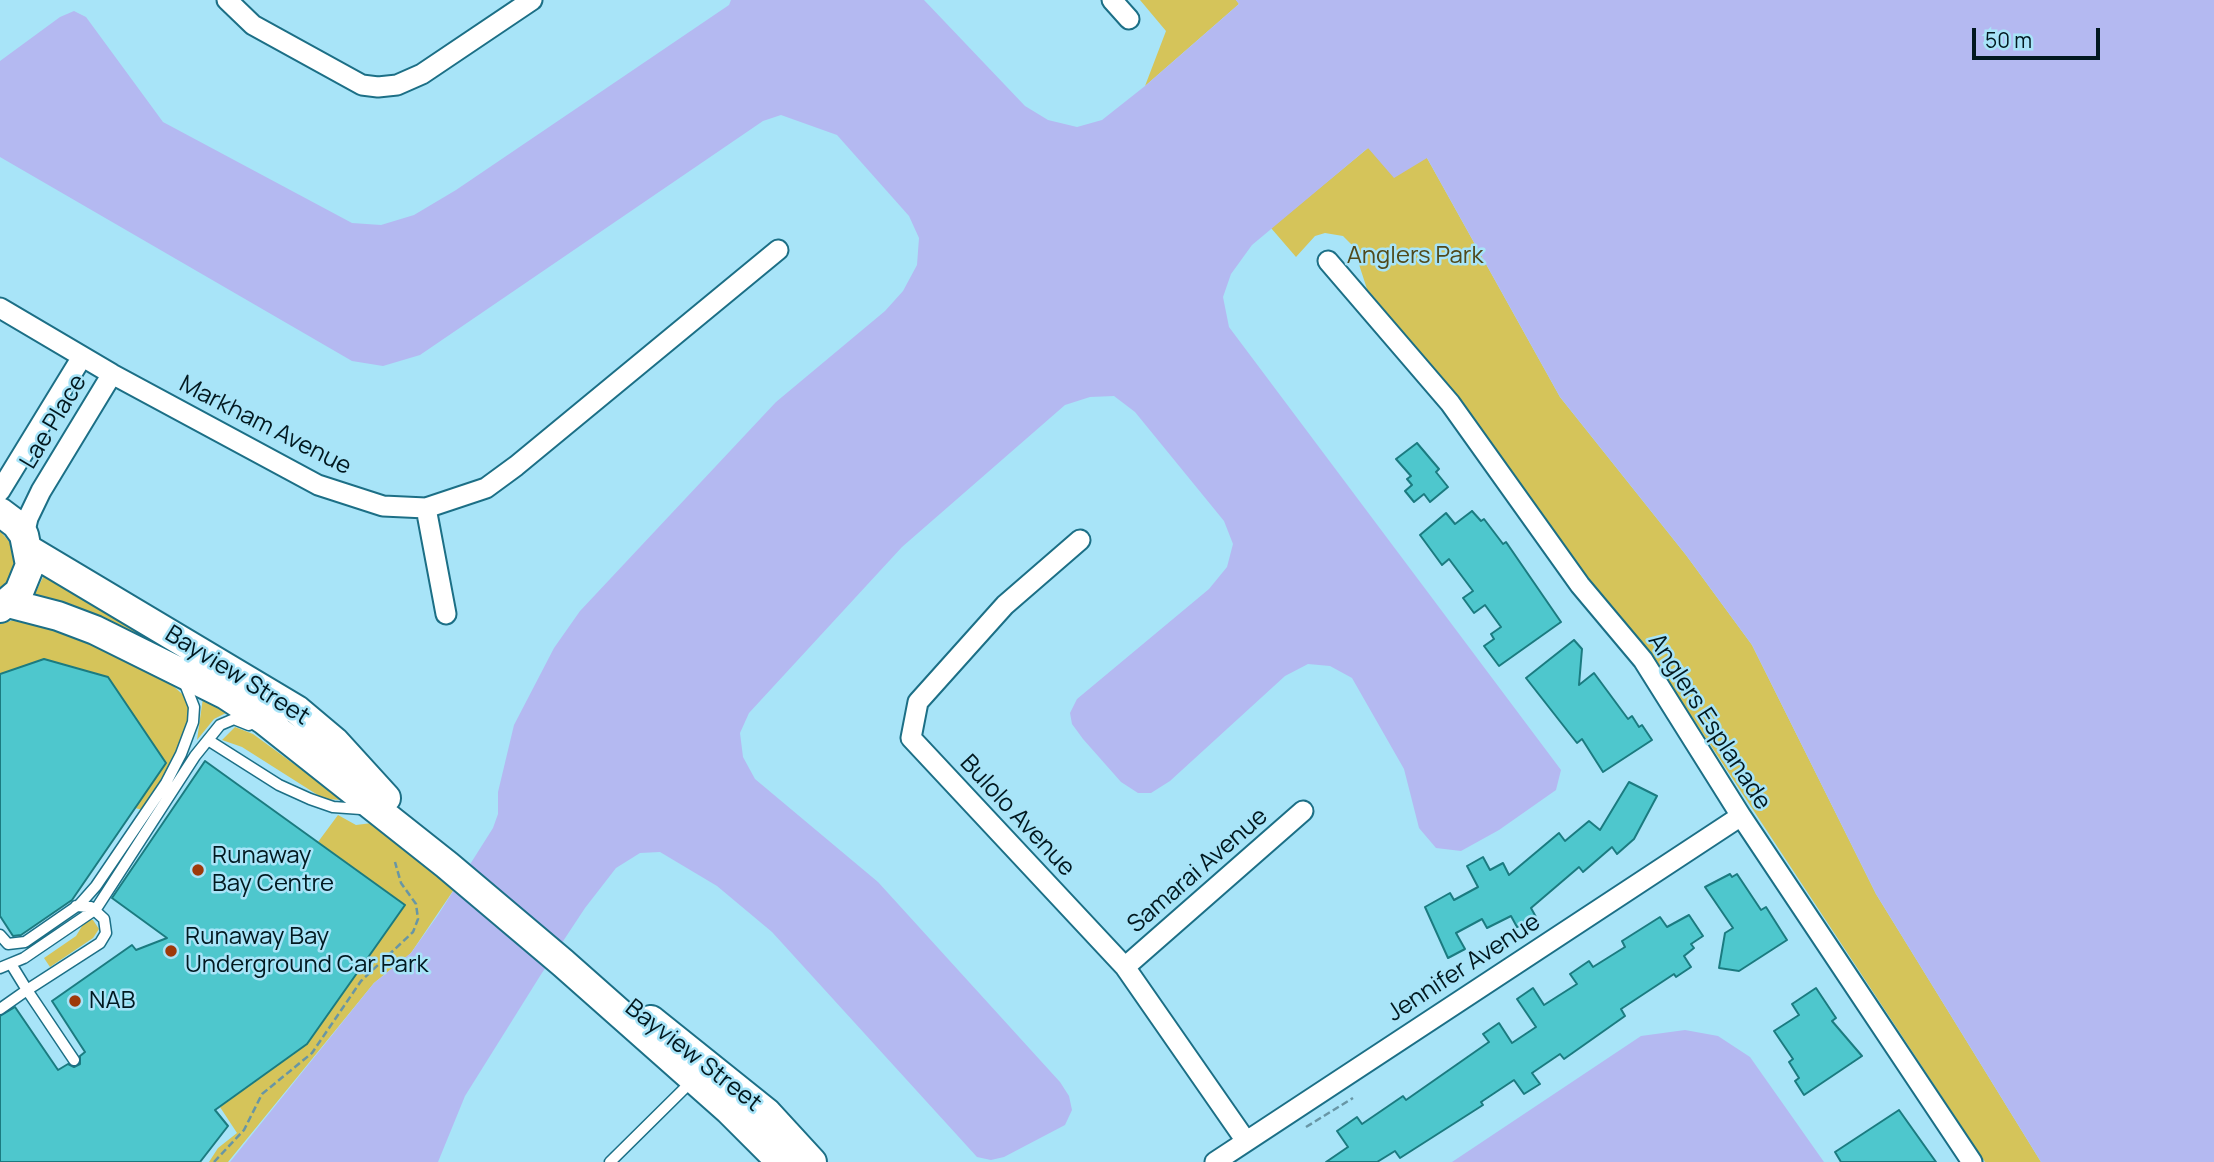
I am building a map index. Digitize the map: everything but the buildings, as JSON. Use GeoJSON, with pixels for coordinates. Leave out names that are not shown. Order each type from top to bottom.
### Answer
{"type":"FeatureCollection","features":[{"type":"Feature","properties":{"kind":"main road","name":"Bayview Street"},"geometry":{"type":"LineString","coordinates":[[0,512],[16,524],[26,543],[297,710],[335,742],[447,865]]}},
{"type":"Feature","properties":{"kind":"main road"},"geometry":{"type":"LineString","coordinates":[[4,605],[26,579],[26,543]]}},
{"type":"Feature","properties":{"kind":"main road","name":"Bayview Street"},"geometry":{"type":"LineString","coordinates":[[4,605],[74,621],[226,695],[264,720],[447,865],[564,963],[631,1006],[701,1071],[781,1162]]}},
{"type":"Feature","properties":{"kind":"main road","name":"Bayview Street"},"geometry":{"type":"LineString","coordinates":[[701,1071],[767,1113],[812,1162]]}},
{"type":"Feature","properties":{"kind":"street"},"geometry":{"type":"LineString","coordinates":[[228,0],[235,11],[265,32],[362,86],[379,88],[397,85],[422,74],[532,0]]}},
{"type":"Feature","properties":{"kind":"street"},"geometry":{"type":"LineString","coordinates":[[1112,0],[1129,19]]}},
{"type":"Feature","properties":{"kind":"street","name":"Markham Avenue"},"geometry":{"type":"LineString","coordinates":[[0,307],[112,374],[318,485],[383,506],[426,508],[486,488],[778,250]]}},
{"type":"Feature","properties":{"kind":"street","name":"Anglers Esplanade"},"geometry":{"type":"LineString","coordinates":[[1328,261],[1450,403],[1580,585],[1643,660],[1741,816],[1972,1162]]}},
{"type":"Feature","properties":{"kind":"street","name":"Lae Place"},"geometry":{"type":"LineString","coordinates":[[0,491],[82,357]]}},
{"type":"Feature","properties":{"kind":"street","name":"Lae Place"},"geometry":{"type":"LineString","coordinates":[[26,543],[35,502],[112,374]]}},
{"type":"Feature","properties":{"kind":"street"},"geometry":{"type":"LineString","coordinates":[[426,508],[446,614]]}},
{"type":"Feature","properties":{"kind":"street","name":"Bulolo Avenue"},"geometry":{"type":"LineString","coordinates":[[1080,540],[1005,605],[918,702],[911,738],[1125,967],[1246,1141]]}},
{"type":"Feature","properties":{"kind":"street","name":"Samarai Avenue"},"geometry":{"type":"LineString","coordinates":[[1125,967],[1303,811]]}},
{"type":"Feature","properties":{"kind":"street","name":"Jennifer Avenue"},"geometry":{"type":"LineString","coordinates":[[1215,1162],[1741,816]]}},
{"type":"Feature","properties":{"kind":"lane"},"geometry":{"type":"LineString","coordinates":[[0,935],[8,944],[18,945],[76,906],[96,886],[166,783],[193,722],[191,693],[177,673]]}},
{"type":"Feature","properties":{"kind":"lane"},"geometry":{"type":"LineString","coordinates":[[0,968],[32,953],[96,909],[127,858],[208,740],[228,720],[242,721],[259,732],[381,825],[424,847]]}},
{"type":"Feature","properties":{"kind":"lane"},"geometry":{"type":"LineString","coordinates":[[208,740],[279,785],[310,799],[333,807],[361,809]]}},
{"type":"Feature","properties":{"kind":"lane"},"geometry":{"type":"LineString","coordinates":[[0,1009],[100,943],[107,926],[96,909],[76,906]]}},
{"type":"Feature","properties":{"kind":"lane"},"geometry":{"type":"LineString","coordinates":[[11,964],[74,1059]]}},
{"type":"Feature","properties":{"kind":"lane"},"geometry":{"type":"LineString","coordinates":[[610,1162],[701,1071]]}},
{"type":"Feature","properties":{"kind":"path"},"geometry":{"type":"LineString","coordinates":[[214,1162],[244,1130],[262,1094],[312,1053],[361,981],[413,932],[418,919],[416,904],[401,883],[395,863]]}},
{"type":"Feature","properties":{"kind":"path"},"geometry":{"type":"LineString","coordinates":[[1306,1127],[1353,1098]]}},
{"type":"Feature","properties":{"kind":"green space"},"geometry":{"type":"Polygon","coordinates":[[[1140,0],[1236,0],[1239,4],[1145,86],[1166,31],[1140,0]]]}},
{"type":"Feature","properties":{"kind":"green space","name":"Anglers Park"},"geometry":{"type":"Polygon","coordinates":[[[1368,148],[1427,158],[1560,397],[1686,555],[1752,645],[1876,894],[2041,1162],[1985,1162],[1661,670],[1555,542],[1470,413],[1367,289],[1353,246],[1343,236],[1325,233],[1315,236],[1296,257],[1271,228],[1368,148]]]}},
{"type":"Feature","properties":{"kind":"green space"},"geometry":{"type":"Polygon","coordinates":[[[0,531],[12,545],[15,564],[10,581],[0,591],[0,531]]]}},
{"type":"Feature","properties":{"kind":"green space"},"geometry":{"type":"Polygon","coordinates":[[[45,573],[302,722],[297,736],[32,600],[45,573]]]}},
{"type":"Feature","properties":{"kind":"green space"},"geometry":{"type":"Polygon","coordinates":[[[17,619],[65,625],[172,685],[189,700],[187,728],[165,779],[143,810],[135,808],[166,763],[108,677],[44,659],[0,674],[0,624],[17,619]]]}},
{"type":"Feature","properties":{"kind":"green space"},"geometry":{"type":"Polygon","coordinates":[[[203,698],[226,713],[214,719],[197,740],[203,698]]]}},
{"type":"Feature","properties":{"kind":"green space"},"geometry":{"type":"Polygon","coordinates":[[[235,727],[253,734],[343,800],[324,799],[242,747],[222,740],[235,727]]]}},
{"type":"Feature","properties":{"kind":"green space"},"geometry":{"type":"Polygon","coordinates":[[[338,815],[356,825],[372,823],[455,888],[411,953],[374,983],[228,1162],[209,1162],[218,1148],[237,1133],[220,1107],[307,1044],[405,905],[318,842],[338,815]]]}},
{"type":"Feature","properties":{"kind":"green space"},"geometry":{"type":"Polygon","coordinates":[[[87,918],[93,920],[99,929],[93,938],[50,967],[44,958],[76,936],[87,918]]]}},
{"type":"Feature","properties":{"kind":"water"},"geometry":{"type":"Polygon","coordinates":[[[731,0],[924,0],[1025,106],[1048,120],[1077,127],[1102,120],[1145,86],[1239,4],[1236,0],[2214,0],[2214,1162],[2041,1162],[1876,894],[1752,645],[1686,555],[1560,397],[1427,158],[1394,178],[1368,148],[1252,245],[1231,274],[1223,297],[1229,327],[1561,770],[1556,790],[1499,830],[1461,851],[1436,848],[1419,828],[1404,769],[1352,678],[1330,666],[1308,664],[1285,676],[1170,781],[1151,793],[1138,793],[1121,782],[1083,739],[1072,724],[1070,713],[1077,699],[1209,589],[1227,567],[1233,544],[1224,521],[1135,412],[1114,396],[1090,397],[1065,405],[902,547],[749,713],[740,733],[743,757],[755,779],[878,882],[1060,1082],[1069,1096],[1072,1110],[1065,1125],[1004,1157],[991,1160],[977,1157],[772,932],[717,886],[660,852],[640,853],[616,868],[585,908],[465,1096],[438,1162],[230,1162],[374,983],[411,953],[438,915],[493,828],[498,814],[498,792],[514,725],[554,648],[580,611],[776,402],[885,311],[903,291],[917,265],[919,238],[909,216],[837,135],[781,115],[763,121],[420,355],[383,366],[352,361],[0,157],[0,61],[60,17],[74,11],[86,17],[163,122],[352,223],[381,225],[414,215],[456,190],[729,5],[731,0]]]}},
{"type":"Feature","properties":{"kind":"water"},"geometry":{"type":"Polygon","coordinates":[[[1685,1030],[1718,1036],[1750,1057],[1824,1162],[1452,1162],[1641,1036],[1685,1030]]]}},
{"type":"Feature","properties":{"kind":"place","name":"Runaway Bay Centre"},"geometry":{"type":"Point","coordinates":[198,870]}},
{"type":"Feature","properties":{"kind":"place","name":"Runaway Bay Underground Car Park"},"geometry":{"type":"Point","coordinates":[171,951]}},
{"type":"Feature","properties":{"kind":"place","name":"NAB"},"geometry":{"type":"Point","coordinates":[75,1001]}}]}
